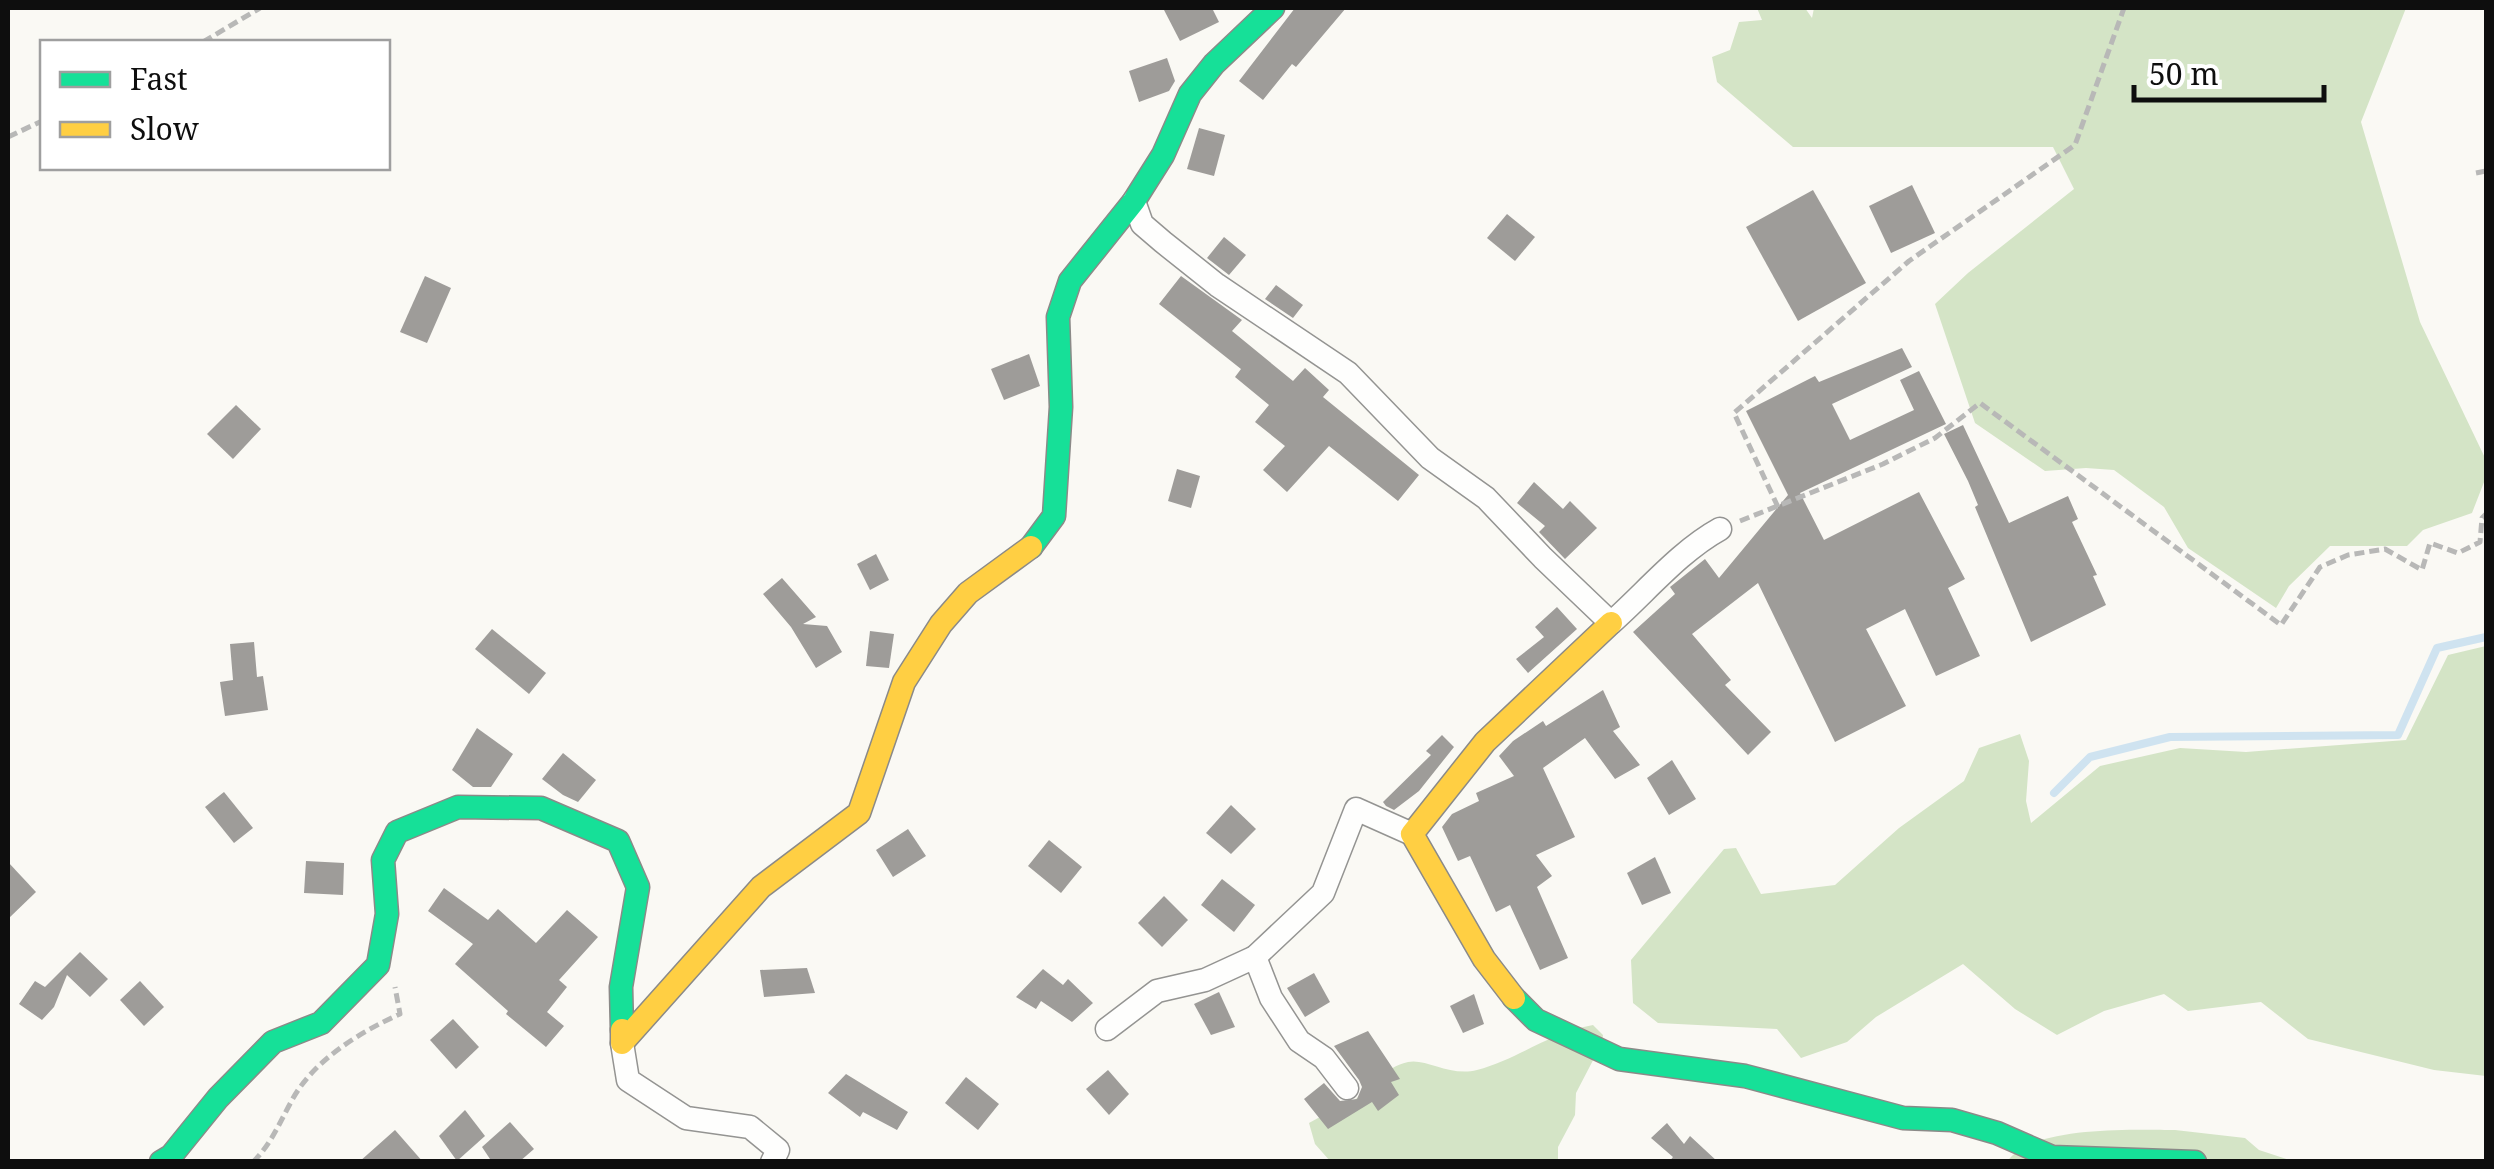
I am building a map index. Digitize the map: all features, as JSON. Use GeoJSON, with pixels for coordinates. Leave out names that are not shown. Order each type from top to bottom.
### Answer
{"type":"FeatureCollection","features":[{"type":"Feature","properties":{"kind":"street"},"geometry":{"type":"LineString","coordinates":[[622,1043],[762,886],[859,813],[904,682],[941,624],[968,592],[1030,548],[1054,516],[1062,407],[1058,317],[1070,281],[1134,201],[1163,155],[1190,94],[1214,64],[1273,8]]}},
{"type":"Feature","properties":{"kind":"street"},"geometry":{"type":"LineString","coordinates":[[1134,201],[1142,224],[1163,242],[1217,285],[1348,373],[1430,458],[1486,498],[1611,623]]}},
{"type":"Feature","properties":{"kind":"street"},"geometry":{"type":"LineString","coordinates":[[1412,834],[1483,744],[1694,543],[1720,529]]}},
{"type":"Feature","properties":{"kind":"street"},"geometry":{"type":"LineString","coordinates":[[161,1162],[171,1156],[218,1098],[272,1042],[321,1023],[378,965],[387,914],[383,860],[397,832],[458,807],[541,808],[618,841],[638,888],[621,987],[622,1043],[628,1080],[686,1118],[750,1127],[778,1150],[772,1162]]}},
{"type":"Feature","properties":{"kind":"street"},"geometry":{"type":"LineString","coordinates":[[1106,1028],[1157,991],[1205,980],[1255,957],[1323,893],[1356,809],[1412,834],[1484,959],[1506,990],[1536,1020],[1620,1059],[1745,1076],[1902,1118],[1952,1120],[1997,1133],[2052,1158],[2196,1162]]}},
{"type":"Feature","properties":{"kind":"street"},"geometry":{"type":"LineString","coordinates":[[1255,957],[1271,998],[1298,1041],[1324,1058],[1347,1088]]}},
{"type":"Feature","properties":{"kind":"path"},"geometry":{"type":"LineString","coordinates":[[206,40],[260,8]]}},
{"type":"Feature","properties":{"kind":"path"},"geometry":{"type":"LineString","coordinates":[[1778,506],[1734,414],[1909,260],[2075,144],[2124,8]]}},
{"type":"Feature","properties":{"kind":"path"},"geometry":{"type":"LineString","coordinates":[[8,137],[40,122]]}},
{"type":"Feature","properties":{"kind":"path"},"geometry":{"type":"LineString","coordinates":[[2476,173],[2486,171]]}},
{"type":"Feature","properties":{"kind":"path"},"geometry":{"type":"LineString","coordinates":[[1720,529],[1882,464],[1935,438],[1980,402],[2280,625],[2320,567],[2348,555],[2385,549],[2422,570],[2430,543],[2458,553],[2480,542],[2482,518],[2486,514]]}},
{"type":"Feature","properties":{"kind":"path"},"geometry":{"type":"LineString","coordinates":[[253,1162],[280,1129],[292,1098],[327,1059],[360,1032],[400,1014],[394,984],[378,965]]}},
{"type":"Feature","properties":{"kind":"green space"},"geometry":{"type":"Polygon","coordinates":[[[1757,8],[1805,8],[1812,18],[1814,8],[2406,8],[2361,122],[2420,322],[2486,460],[2486,477],[2472,513],[2423,530],[2407,546],[2330,546],[2289,586],[2276,608],[2188,548],[2164,507],[2114,470],[2045,471],[1975,423],[1935,304],[2074,189],[2053,147],[1793,147],[1717,82],[1712,57],[1730,50],[1739,22],[1762,20],[1757,8]]]}},
{"type":"Feature","properties":{"kind":"green space"},"geometry":{"type":"Polygon","coordinates":[[[2486,646],[2486,1076],[2434,1070],[2308,1039],[2261,1002],[2188,1011],[2164,994],[2104,1011],[2057,1035],[2015,1009],[1963,964],[1876,1017],[1847,1042],[1801,1058],[1777,1029],[1658,1023],[1633,1003],[1631,960],[1724,849],[1736,848],[1761,894],[1835,885],[1899,828],[1964,781],[1979,748],[2020,734],[2029,761],[2026,801],[2031,823],[2100,766],[2180,748],[2246,752],[2406,740],[2448,655],[2486,646]]]}},
{"type":"Feature","properties":{"kind":"green space"},"geometry":{"type":"Polygon","coordinates":[[[1593,1025],[1603,1035],[1602,1043],[1576,1093],[1575,1115],[1558,1147],[1558,1161],[1330,1161],[1315,1144],[1309,1123],[1351,1102],[1399,1065],[1415,1061],[1457,1071],[1477,1070],[1563,1033],[1593,1025]]]}},
{"type":"Feature","properties":{"kind":"green space"},"geometry":{"type":"Polygon","coordinates":[[[2111,1130],[2175,1130],[2245,1138],[2259,1150],[2293,1161],[2007,1162],[2037,1141],[2060,1136],[2111,1130]]]}},
{"type":"Feature","properties":{"kind":"building"},"geometry":{"type":"Polygon","coordinates":[[[1163,8],[1212,8],[1219,22],[1180,41],[1163,8]]]}},
{"type":"Feature","properties":{"kind":"building"},"geometry":{"type":"Polygon","coordinates":[[[1295,8],[1346,8],[1263,100],[1239,81],[1295,8]]]}},
{"type":"Feature","properties":{"kind":"building"},"geometry":{"type":"Polygon","coordinates":[[[1167,58],[1175,81],[1169,91],[1139,102],[1129,71],[1167,58]]]}},
{"type":"Feature","properties":{"kind":"building"},"geometry":{"type":"Polygon","coordinates":[[[1199,128],[1225,135],[1214,176],[1187,169],[1199,128]]]}},
{"type":"Feature","properties":{"kind":"building"},"geometry":{"type":"Polygon","coordinates":[[[1912,185],[1935,233],[1891,253],[1869,206],[1912,185]]]}},
{"type":"Feature","properties":{"kind":"building"},"geometry":{"type":"Polygon","coordinates":[[[1813,190],[1866,283],[1798,321],[1746,227],[1813,190]]]}},
{"type":"Feature","properties":{"kind":"building"},"geometry":{"type":"Polygon","coordinates":[[[1507,214],[1535,237],[1515,261],[1487,238],[1507,214]]]}},
{"type":"Feature","properties":{"kind":"building"},"geometry":{"type":"Polygon","coordinates":[[[1224,237],[1246,255],[1229,275],[1207,258],[1224,237]]]}},
{"type":"Feature","properties":{"kind":"building"},"geometry":{"type":"Polygon","coordinates":[[[425,276],[451,288],[427,343],[400,332],[425,276]]]}},
{"type":"Feature","properties":{"kind":"building"},"geometry":{"type":"Polygon","coordinates":[[[1181,276],[1242,320],[1232,331],[1293,381],[1305,368],[1329,390],[1323,397],[1419,475],[1398,501],[1329,446],[1287,492],[1263,470],[1285,446],[1255,422],[1269,405],[1235,377],[1241,369],[1159,304],[1181,276]]]}},
{"type":"Feature","properties":{"kind":"building"},"geometry":{"type":"Polygon","coordinates":[[[1276,285],[1303,305],[1293,318],[1265,299],[1276,285]]]}},
{"type":"Feature","properties":{"kind":"building"},"geometry":{"type":"Polygon","coordinates":[[[1902,348],[1912,367],[1832,404],[1850,440],[1914,410],[1900,380],[1919,371],[1946,424],[1800,493],[1824,540],[1919,492],[1965,579],[1948,588],[1980,656],[1936,676],[1905,609],[1866,629],[1906,706],[1835,742],[1758,583],[1692,634],[1731,680],[1725,685],[1771,732],[1748,755],[1633,632],[1675,594],[1670,587],[1705,559],[1719,578],[1788,495],[1746,411],[1815,376],[1819,382],[1902,348]]]}},
{"type":"Feature","properties":{"kind":"building"},"geometry":{"type":"Polygon","coordinates":[[[1029,354],[1040,386],[1004,400],[991,369],[1029,354]]]}},
{"type":"Feature","properties":{"kind":"building"},"geometry":{"type":"Polygon","coordinates":[[[236,405],[261,429],[233,459],[207,434],[236,405]]]}},
{"type":"Feature","properties":{"kind":"building"},"geometry":{"type":"Polygon","coordinates":[[[1963,425],[2009,523],[2068,496],[2078,519],[2072,522],[2097,575],[2093,576],[2106,605],[2031,642],[1968,481],[1944,434],[1963,425]]]}},
{"type":"Feature","properties":{"kind":"building"},"geometry":{"type":"Polygon","coordinates":[[[1177,469],[1200,476],[1191,508],[1168,501],[1177,469]]]}},
{"type":"Feature","properties":{"kind":"building"},"geometry":{"type":"Polygon","coordinates":[[[1534,482],[1563,509],[1570,501],[1597,528],[1565,559],[1539,532],[1545,526],[1517,503],[1534,482]]]}},
{"type":"Feature","properties":{"kind":"building"},"geometry":{"type":"Polygon","coordinates":[[[876,554],[889,580],[870,590],[857,564],[876,554]]]}},
{"type":"Feature","properties":{"kind":"building"},"geometry":{"type":"Polygon","coordinates":[[[782,578],[816,617],[803,624],[827,626],[842,652],[816,668],[791,627],[763,594],[782,578]]]}},
{"type":"Feature","properties":{"kind":"building"},"geometry":{"type":"Polygon","coordinates":[[[1557,607],[1577,629],[1528,673],[1516,659],[1544,637],[1535,627],[1557,607]]]}},
{"type":"Feature","properties":{"kind":"building"},"geometry":{"type":"Polygon","coordinates":[[[492,629],[546,673],[529,694],[475,649],[492,629]]]}},
{"type":"Feature","properties":{"kind":"building"},"geometry":{"type":"Polygon","coordinates":[[[870,631],[894,634],[889,668],[866,666],[870,631]]]}},
{"type":"Feature","properties":{"kind":"building"},"geometry":{"type":"Polygon","coordinates":[[[254,642],[257,677],[263,676],[268,710],[225,716],[220,682],[233,680],[230,644],[254,642]]]}},
{"type":"Feature","properties":{"kind":"building"},"geometry":{"type":"Polygon","coordinates":[[[1603,690],[1620,727],[1613,731],[1640,765],[1615,779],[1585,738],[1543,768],[1575,837],[1536,855],[1552,876],[1537,887],[1568,958],[1540,970],[1510,905],[1496,912],[1470,856],[1458,861],[1442,827],[1452,814],[1479,801],[1476,793],[1514,776],[1499,756],[1513,741],[1543,721],[1546,726],[1603,690]]]}},
{"type":"Feature","properties":{"kind":"building"},"geometry":{"type":"Polygon","coordinates":[[[477,728],[513,754],[491,787],[473,787],[452,770],[477,728]]]}},
{"type":"Feature","properties":{"kind":"building"},"geometry":{"type":"Polygon","coordinates":[[[1442,735],[1454,747],[1419,791],[1394,810],[1386,806],[1383,802],[1431,755],[1426,751],[1442,735]]]}},
{"type":"Feature","properties":{"kind":"building"},"geometry":{"type":"Polygon","coordinates":[[[563,753],[596,780],[578,802],[542,779],[563,753]]]}},
{"type":"Feature","properties":{"kind":"building"},"geometry":{"type":"Polygon","coordinates":[[[1672,760],[1696,799],[1669,815],[1647,778],[1672,760]]]}},
{"type":"Feature","properties":{"kind":"building"},"geometry":{"type":"Polygon","coordinates":[[[224,792],[253,828],[234,843],[205,807],[224,792]]]}},
{"type":"Feature","properties":{"kind":"building"},"geometry":{"type":"Polygon","coordinates":[[[1231,805],[1256,829],[1231,854],[1206,833],[1231,805]]]}},
{"type":"Feature","properties":{"kind":"building"},"geometry":{"type":"Polygon","coordinates":[[[908,829],[926,856],[893,877],[876,850],[908,829]]]}},
{"type":"Feature","properties":{"kind":"building"},"geometry":{"type":"Polygon","coordinates":[[[1049,840],[1082,867],[1061,893],[1028,866],[1049,840]]]}},
{"type":"Feature","properties":{"kind":"building"},"geometry":{"type":"Polygon","coordinates":[[[1655,857],[1671,893],[1642,905],[1627,873],[1655,857]]]}},
{"type":"Feature","properties":{"kind":"building"},"geometry":{"type":"Polygon","coordinates":[[[306,861],[344,863],[343,895],[304,893],[306,861]]]}},
{"type":"Feature","properties":{"kind":"building"},"geometry":{"type":"Polygon","coordinates":[[[8,862],[36,892],[8,919],[8,862]]]}},
{"type":"Feature","properties":{"kind":"building"},"geometry":{"type":"Polygon","coordinates":[[[1222,879],[1255,905],[1234,932],[1201,905],[1222,879]]]}},
{"type":"Feature","properties":{"kind":"building"},"geometry":{"type":"Polygon","coordinates":[[[444,888],[488,920],[498,909],[536,943],[567,910],[598,937],[559,980],[567,987],[547,1012],[564,1026],[546,1047],[455,964],[473,944],[428,911],[444,888]]]}},
{"type":"Feature","properties":{"kind":"building"},"geometry":{"type":"Polygon","coordinates":[[[1164,896],[1188,920],[1162,947],[1138,923],[1164,896]]]}},
{"type":"Feature","properties":{"kind":"building"},"geometry":{"type":"Polygon","coordinates":[[[80,952],[108,979],[90,997],[67,975],[54,1007],[42,1020],[19,1004],[35,981],[45,987],[80,952]]]}},
{"type":"Feature","properties":{"kind":"building"},"geometry":{"type":"Polygon","coordinates":[[[807,968],[815,993],[764,997],[760,970],[807,968]]]}},
{"type":"Feature","properties":{"kind":"building"},"geometry":{"type":"Polygon","coordinates":[[[1043,969],[1063,985],[1068,979],[1093,1003],[1072,1022],[1041,1001],[1036,1009],[1016,997],[1043,969]]]}},
{"type":"Feature","properties":{"kind":"building"},"geometry":{"type":"Polygon","coordinates":[[[1314,973],[1330,1002],[1305,1017],[1287,988],[1314,973]]]}},
{"type":"Feature","properties":{"kind":"building"},"geometry":{"type":"Polygon","coordinates":[[[140,981],[164,1007],[144,1026],[120,1000],[140,981]]]}},
{"type":"Feature","properties":{"kind":"building"},"geometry":{"type":"Polygon","coordinates":[[[1219,992],[1235,1027],[1211,1035],[1194,1004],[1219,992]]]}},
{"type":"Feature","properties":{"kind":"building"},"geometry":{"type":"Polygon","coordinates":[[[1474,994],[1484,1024],[1463,1033],[1450,1006],[1474,994]]]}},
{"type":"Feature","properties":{"kind":"building"},"geometry":{"type":"Polygon","coordinates":[[[453,1019],[479,1047],[456,1069],[430,1040],[453,1019]]]}},
{"type":"Feature","properties":{"kind":"building"},"geometry":{"type":"Polygon","coordinates":[[[1368,1031],[1400,1079],[1391,1082],[1399,1095],[1378,1111],[1372,1102],[1328,1129],[1304,1099],[1324,1083],[1340,1101],[1357,1099],[1362,1087],[1359,1080],[1334,1046],[1368,1031]]]}},
{"type":"Feature","properties":{"kind":"building"},"geometry":{"type":"Polygon","coordinates":[[[1108,1070],[1129,1094],[1109,1115],[1086,1089],[1108,1070]]]}},
{"type":"Feature","properties":{"kind":"building"},"geometry":{"type":"Polygon","coordinates":[[[846,1074],[908,1112],[897,1130],[863,1112],[860,1117],[828,1093],[846,1074]]]}},
{"type":"Feature","properties":{"kind":"building"},"geometry":{"type":"Polygon","coordinates":[[[966,1077],[999,1104],[978,1130],[945,1103],[966,1077]]]}},
{"type":"Feature","properties":{"kind":"building"},"geometry":{"type":"Polygon","coordinates":[[[465,1110],[485,1136],[457,1161],[439,1136],[465,1110]]]}},
{"type":"Feature","properties":{"kind":"building"},"geometry":{"type":"Polygon","coordinates":[[[510,1122],[534,1149],[519,1162],[492,1162],[482,1147],[510,1122]]]}},
{"type":"Feature","properties":{"kind":"building"},"geometry":{"type":"Polygon","coordinates":[[[1667,1123],[1684,1144],[1690,1136],[1718,1162],[1669,1162],[1673,1157],[1651,1138],[1667,1123]]]}},
{"type":"Feature","properties":{"kind":"building"},"geometry":{"type":"Polygon","coordinates":[[[395,1130],[423,1162],[359,1162],[395,1130]]]}},
{"type":"Feature","properties":{"kind":"waterway"},"geometry":{"type":"LineString","coordinates":[[2054,793],[2090,757],[2170,737],[2398,735],[2437,648],[2486,637]]}},
{"type":"Feature","properties":{"kind":"traffic: fast"},"geometry":{"type":"LineString","coordinates":[[1031,547],[1054,516],[1061,407],[1058,317],[1070,281],[1134,201],[1163,155],[1190,94],[1214,64],[1273,8]]}},
{"type":"Feature","properties":{"kind":"traffic: fast"},"geometry":{"type":"LineString","coordinates":[[161,1162],[171,1156],[218,1098],[273,1042],[321,1023],[378,965],[387,914],[383,860],[397,832],[458,807],[541,808],[618,841],[638,887],[621,987],[622,1030]]}},
{"type":"Feature","properties":{"kind":"traffic: fast"},"geometry":{"type":"LineString","coordinates":[[1514,998],[1536,1020],[1619,1059],[1745,1076],[1903,1118],[1952,1120],[1997,1133],[2052,1157],[2195,1162]]}},
{"type":"Feature","properties":{"kind":"traffic: slow"},"geometry":{"type":"LineString","coordinates":[[622,1030],[622,1043],[761,887],[859,813],[904,682],[941,624],[968,593],[1031,547]]}},
{"type":"Feature","properties":{"kind":"traffic: slow"},"geometry":{"type":"LineString","coordinates":[[1514,998],[1484,959],[1412,834],[1485,742],[1611,623]]}}]}
